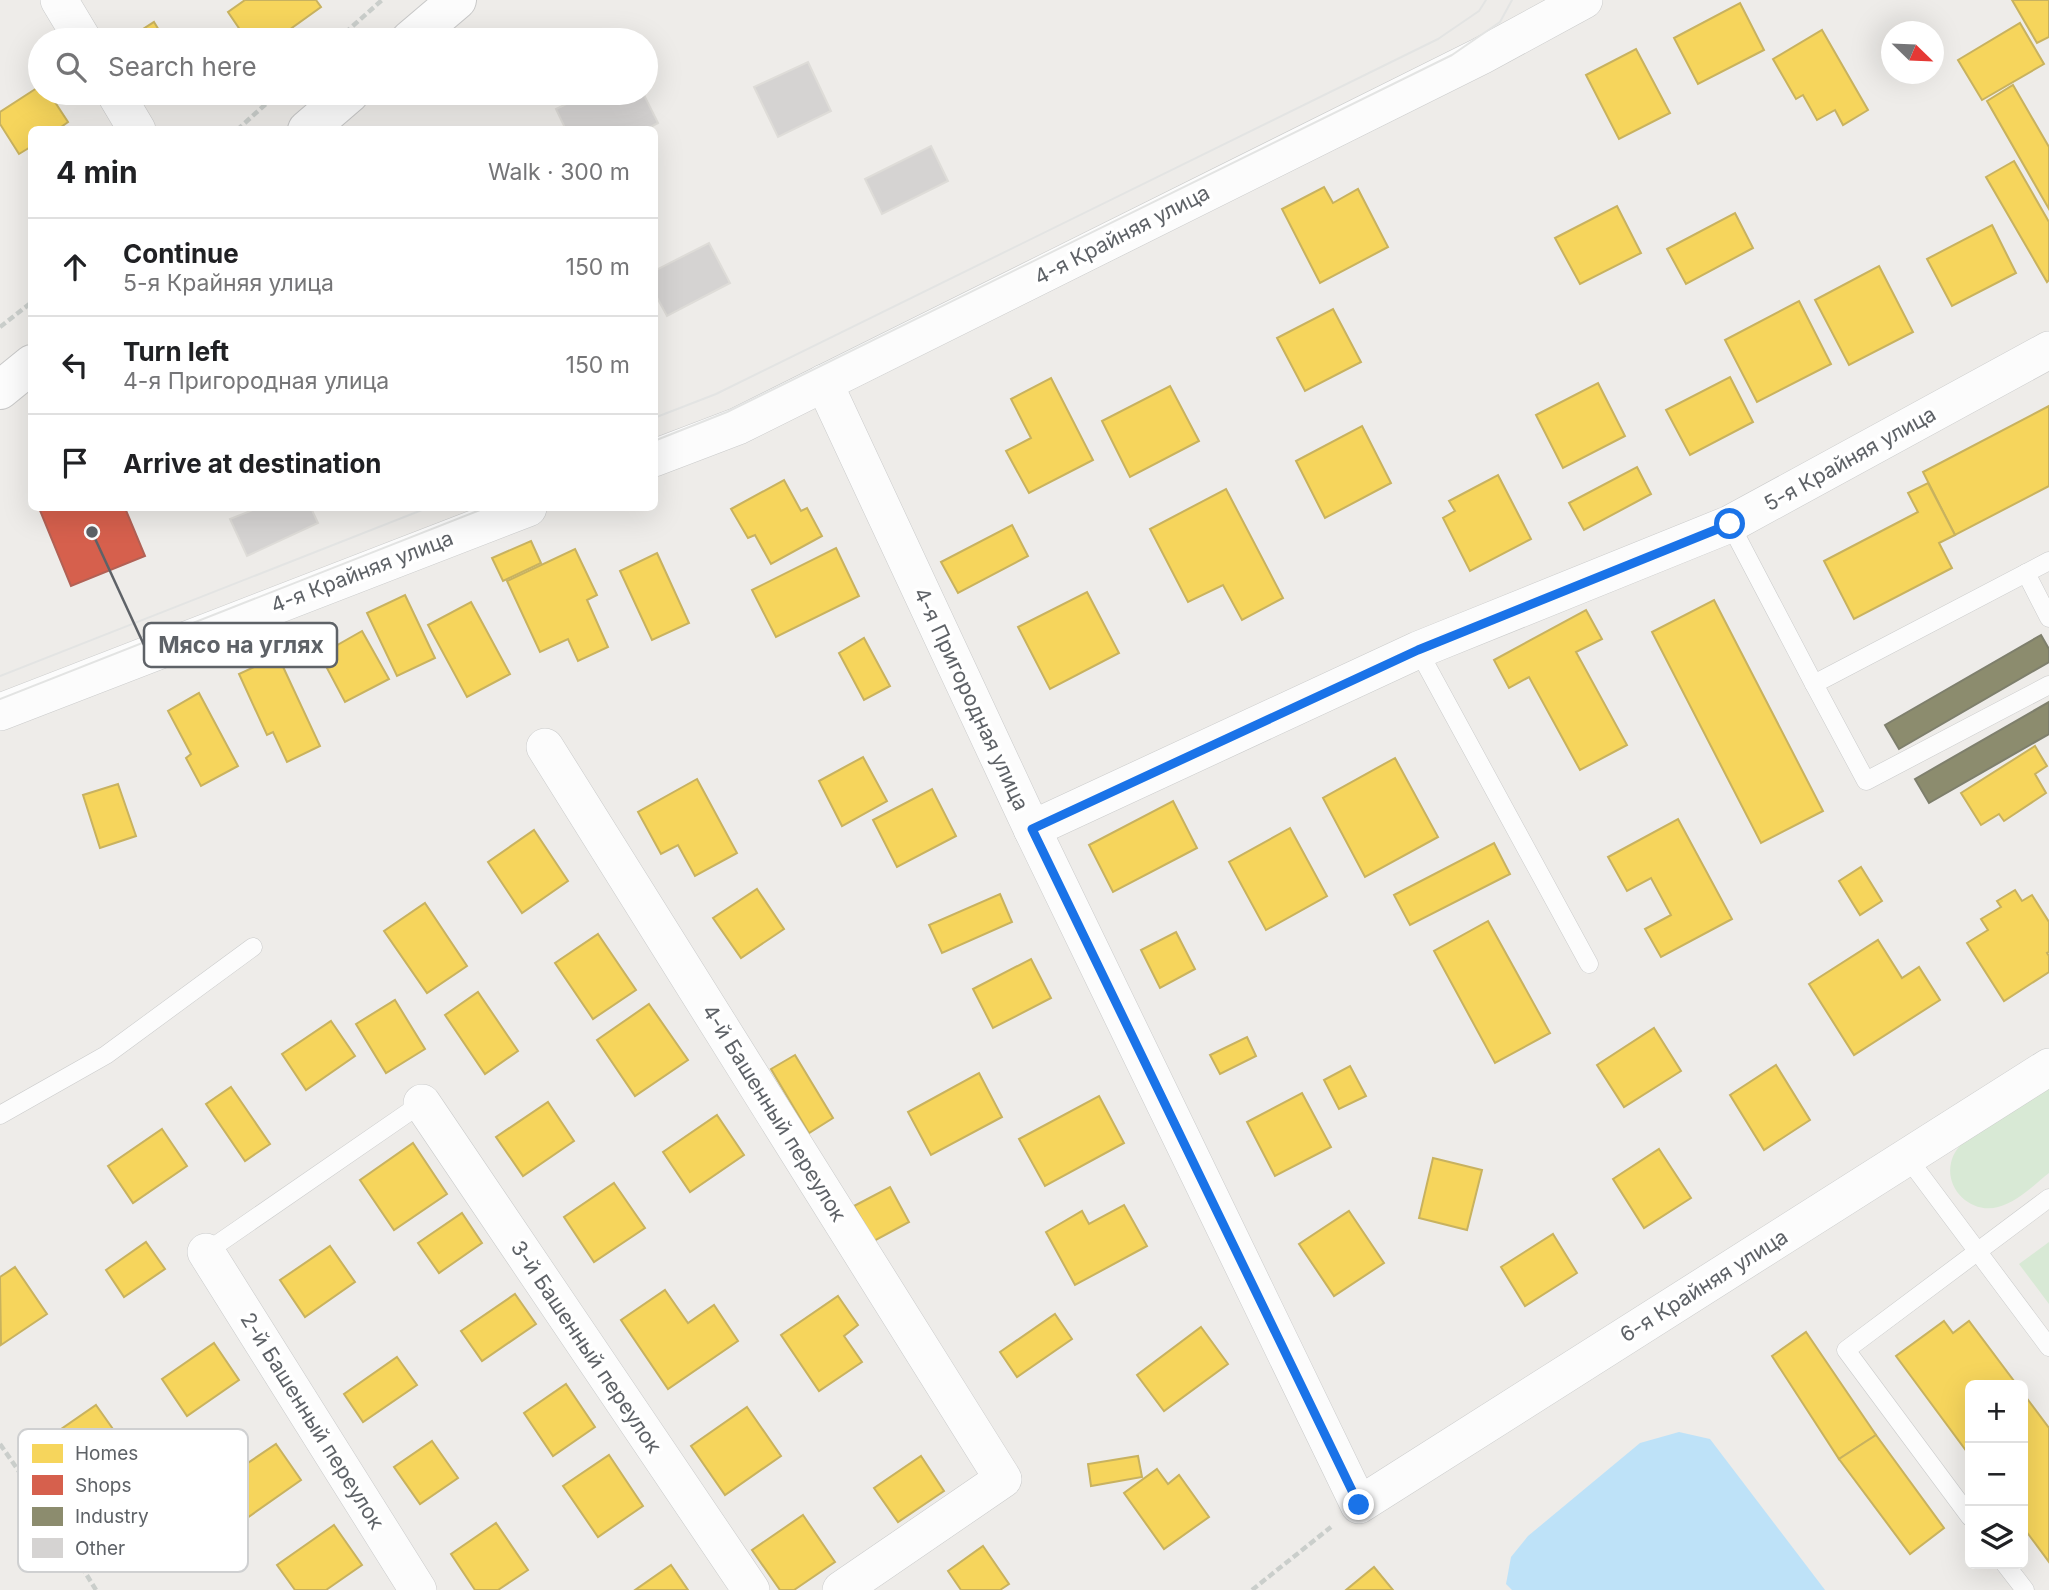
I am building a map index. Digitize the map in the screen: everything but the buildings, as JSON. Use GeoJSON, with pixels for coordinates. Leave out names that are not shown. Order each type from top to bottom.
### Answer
{"type":"FeatureCollection","features":[{"type":"Feature","properties":{"kind":"main road"},"geometry":{"type":"LineString","coordinates":[[424,28],[457,0]]}},
{"type":"Feature","properties":{"kind":"main road"},"geometry":{"type":"LineString","coordinates":[[312,126],[336,105]]}},
{"type":"Feature","properties":{"kind":"main road"},"geometry":{"type":"LineString","coordinates":[[0,390],[28,367]]}},
{"type":"Feature","properties":{"kind":"street"},"geometry":{"type":"LineString","coordinates":[[59,0],[76,28]]}},
{"type":"Feature","properties":{"kind":"street","name":"4-я Крайняя улица"},"geometry":{"type":"LineString","coordinates":[[658,456],[738,426],[1456,68],[1584,0]]}},
{"type":"Feature","properties":{"kind":"street"},"geometry":{"type":"LineString","coordinates":[[122,105],[135,126]]}},
{"type":"Feature","properties":{"kind":"street","name":"5-я Крайняя улица"},"geometry":{"type":"LineString","coordinates":[[1032,829],[1418,650],[1730,524],[2049,350]]}},
{"type":"Feature","properties":{"kind":"street","name":"4-я Пригородная улица"},"geometry":{"type":"LineString","coordinates":[[824,383],[1032,829],[1359,1505]]}},
{"type":"Feature","properties":{"kind":"street","name":"4-я Крайняя улица"},"geometry":{"type":"LineString","coordinates":[[0,712],[520,511]]}},
{"type":"Feature","properties":{"kind":"street","name":"4-й Башенный переулок"},"geometry":{"type":"LineString","coordinates":[[545,747],[1003,1479],[841,1590]]}},
{"type":"Feature","properties":{"kind":"street","name":"6-я Крайняя улица"},"geometry":{"type":"LineString","coordinates":[[1359,1505],[2049,1067]]}},
{"type":"Feature","properties":{"kind":"street","name":"3-й Башенный переулок"},"geometry":{"type":"LineString","coordinates":[[422,1103],[751,1590]]}},
{"type":"Feature","properties":{"kind":"street","name":"2-й Башенный переулок"},"geometry":{"type":"LineString","coordinates":[[206,1252],[418,1590]]}},
{"type":"Feature","properties":{"kind":"lane"},"geometry":{"type":"LineString","coordinates":[[1730,524],[1866,782],[2049,685]]}},
{"type":"Feature","properties":{"kind":"lane"},"geometry":{"type":"LineString","coordinates":[[1814,684],[2049,561]]}},
{"type":"Feature","properties":{"kind":"lane"},"geometry":{"type":"LineString","coordinates":[[2026,573],[2049,618]]}},
{"type":"Feature","properties":{"kind":"lane"},"geometry":{"type":"LineString","coordinates":[[1418,650],[1589,964]]}},
{"type":"Feature","properties":{"kind":"lane"},"geometry":{"type":"LineString","coordinates":[[0,1115],[106,1055],[253,947]]}},
{"type":"Feature","properties":{"kind":"lane"},"geometry":{"type":"LineString","coordinates":[[206,1252],[422,1103]]}},
{"type":"Feature","properties":{"kind":"lane"},"geometry":{"type":"LineString","coordinates":[[1908,1157],[2049,1347]]}},
{"type":"Feature","properties":{"kind":"lane"},"geometry":{"type":"LineString","coordinates":[[1965,1510],[1846,1350],[2049,1198]]}},
{"type":"Feature","properties":{"kind":"lane"},"geometry":{"type":"LineString","coordinates":[[2009,1569],[2025,1590]]}},
{"type":"Feature","properties":{"kind":"path"},"geometry":{"type":"LineString","coordinates":[[350,28],[382,0]]}},
{"type":"Feature","properties":{"kind":"path"},"geometry":{"type":"LineString","coordinates":[[241,126],[265,105]]}},
{"type":"Feature","properties":{"kind":"path"},"geometry":{"type":"LineString","coordinates":[[0,327],[28,305]]}},
{"type":"Feature","properties":{"kind":"path"},"geometry":{"type":"LineString","coordinates":[[0,1444],[18,1470]]}},
{"type":"Feature","properties":{"kind":"path"},"geometry":{"type":"LineString","coordinates":[[1252,1590],[1359,1505]]}},
{"type":"Feature","properties":{"kind":"path"},"geometry":{"type":"LineString","coordinates":[[85,1572],[96,1590]]}},
{"type":"Feature","properties":{"kind":"green space"},"geometry":{"type":"Polygon","coordinates":[[[2049,1087],[2049,1173],[2005,1205],[1979,1207],[1962,1198],[1956,1191],[1950,1173],[1952,1159],[1959,1147],[2049,1087]]]}},
{"type":"Feature","properties":{"kind":"green space"},"geometry":{"type":"Polygon","coordinates":[[[2049,1242],[2049,1304],[2019,1264],[2049,1242]]]}},
{"type":"Feature","properties":{"kind":"water"},"geometry":{"type":"Polygon","coordinates":[[[1679,1432],[1710,1439],[1825,1590],[1512,1590],[1506,1584],[1511,1557],[1528,1536],[1640,1443],[1679,1432]]]}},
{"type":"Feature","properties":{"kind":"tram line"},"geometry":{"type":"LineString","coordinates":[[658,416],[716,394],[1438,39],[1479,11],[1486,0]]}},
{"type":"Feature","properties":{"kind":"tram line"},"geometry":{"type":"LineString","coordinates":[[658,439],[727,412],[1452,55],[1500,22],[1512,0]]}},
{"type":"Feature","properties":{"kind":"tram line"},"geometry":{"type":"LineString","coordinates":[[0,676],[419,511]]}},
{"type":"Feature","properties":{"kind":"tram line"},"geometry":{"type":"LineString","coordinates":[[0,699],[477,511]]}},
{"type":"Feature","properties":{"kind":"place","name":"Мясо на углях"},"geometry":{"type":"Point","coordinates":[92,532]}},
{"type":"Feature","properties":{"kind":"route"},"geometry":{"type":"LineString","coordinates":[[1359,1505],[1032,829],[1418,650],[1730,524]]}}]}
